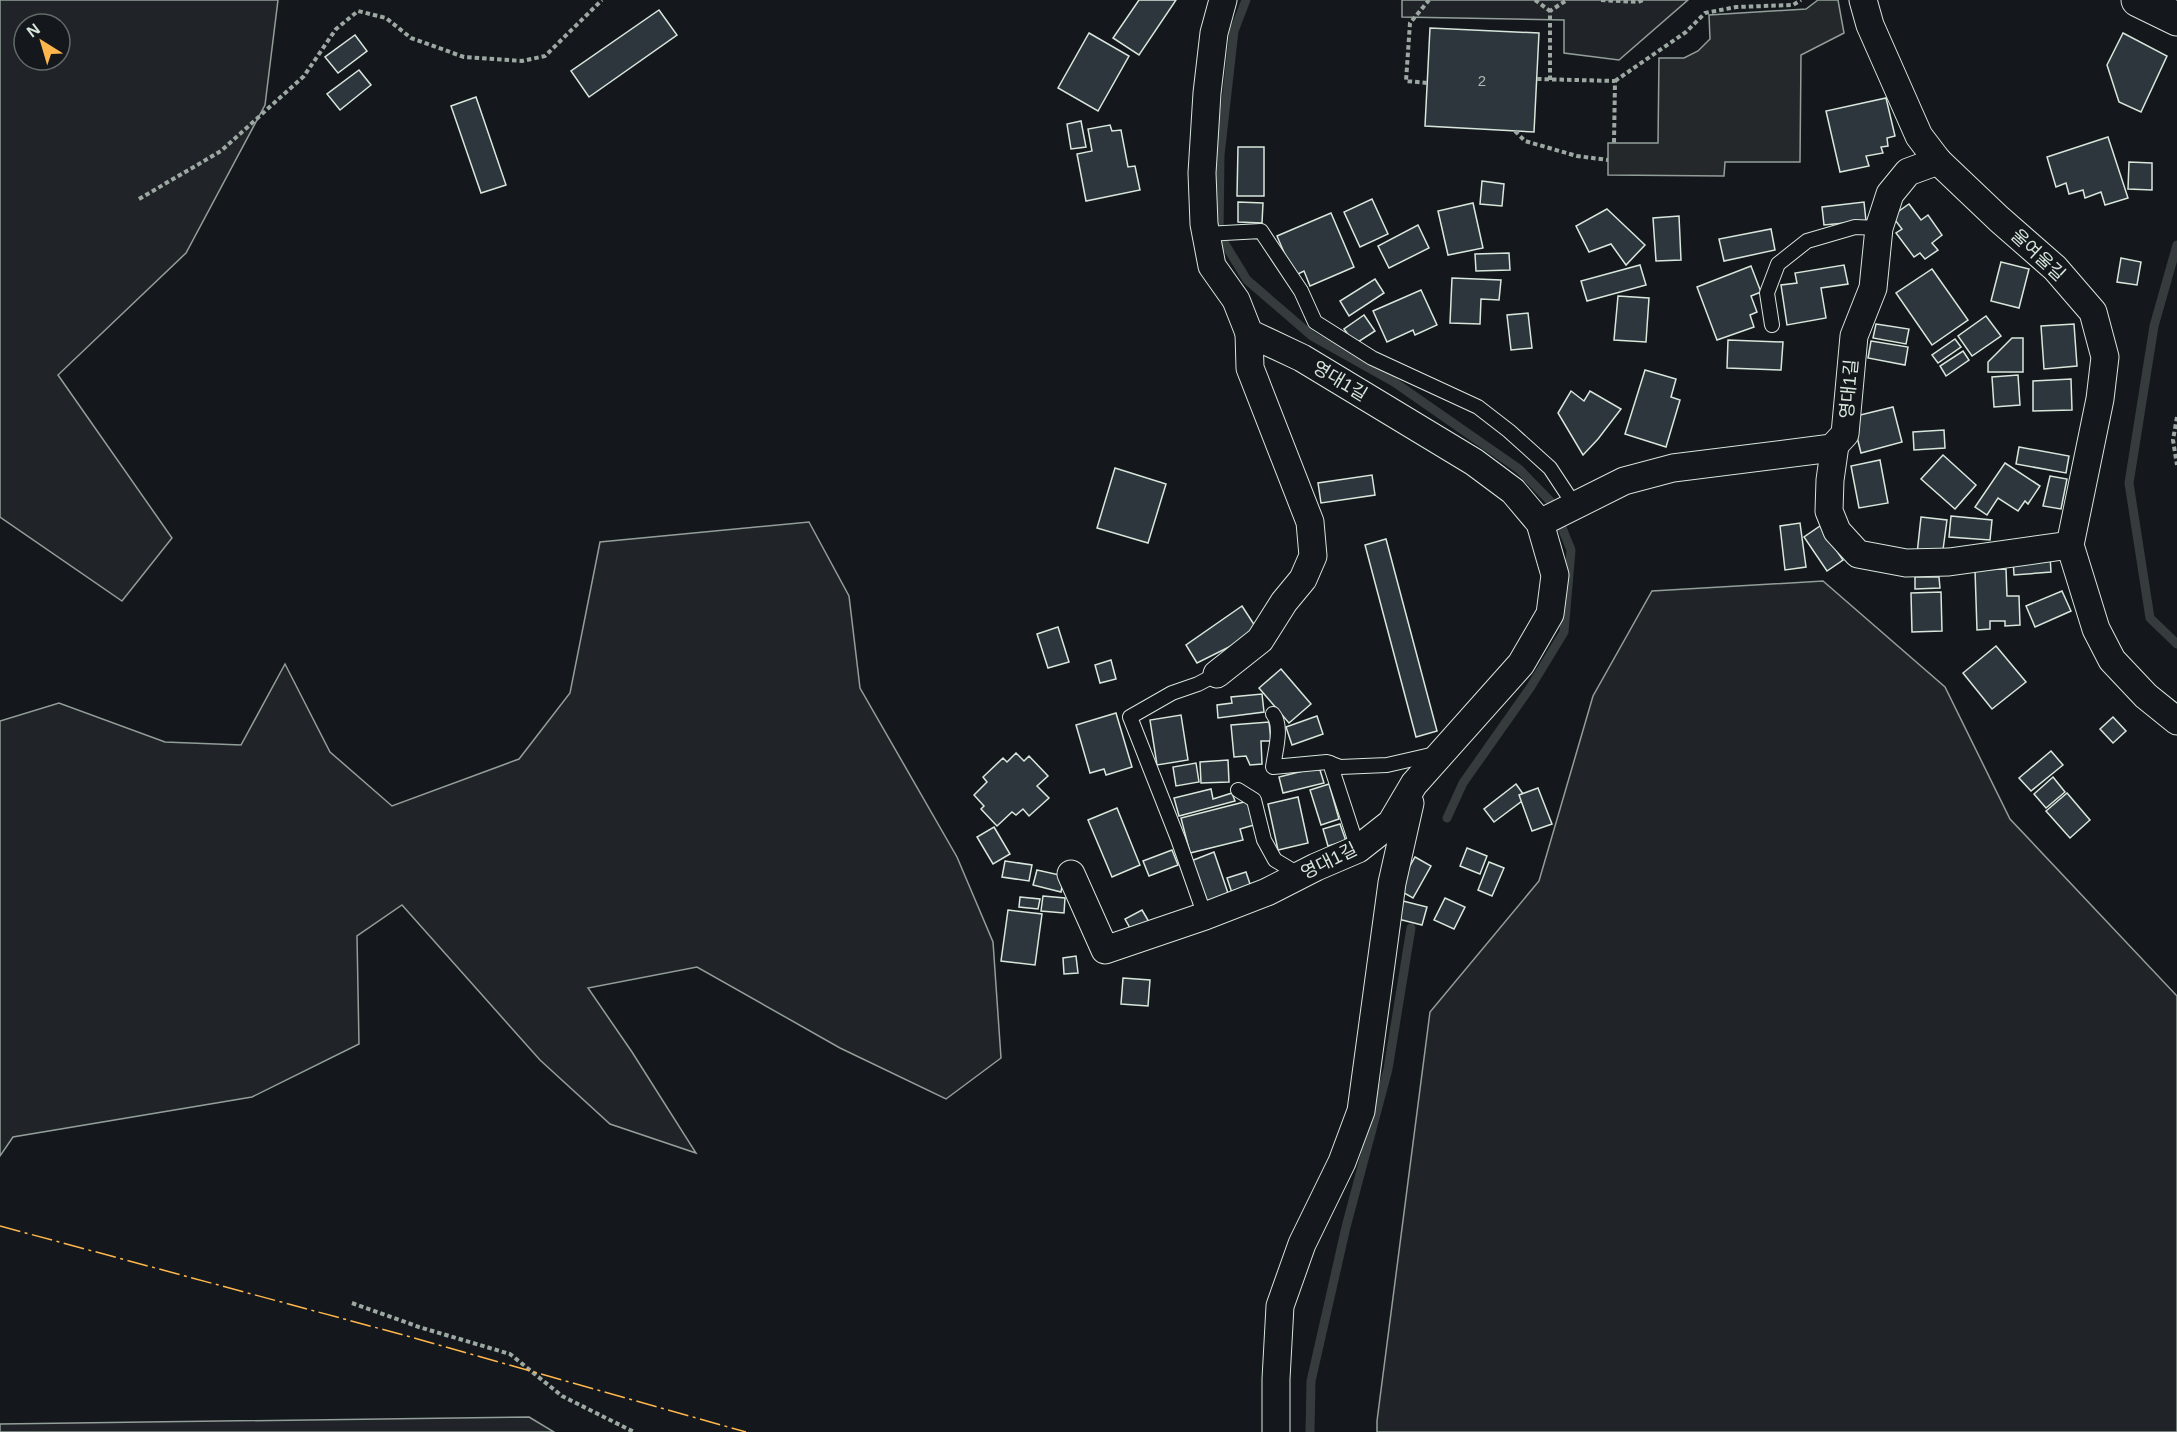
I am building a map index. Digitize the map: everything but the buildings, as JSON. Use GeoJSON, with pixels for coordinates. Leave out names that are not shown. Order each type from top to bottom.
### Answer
{"type":"FeatureCollection","features":[{"type":"Feature","properties":{"kind":"main road"},"geometry":{"type":"LineString","coordinates":[[2138,0],[2177,19]]}},
{"type":"Feature","properties":{"kind":"street"},"geometry":{"type":"LineString","coordinates":[[1217,674],[1260,640],[1284,602],[1303,579],[1313,556],[1310,522],[1250,368],[1249,333],[1236,300],[1212,266],[1204,224],[1202,173],[1207,93],[1214,33],[1223,0]]}},
{"type":"Feature","properties":{"kind":"street","name":"울여울길"},"geometry":{"type":"LineString","coordinates":[[1863,0],[1870,25],[1919,136],[1938,161],[2055,268],[2093,312],[2105,357],[2100,399],[2070,545],[2096,629],[2112,660],[2146,696],[2177,721]]}},
{"type":"Feature","properties":{"kind":"street","name":"영대1길"},"geometry":{"type":"LineString","coordinates":[[1541,522],[1624,481],[1673,468],[1832,448],[1845,434],[1854,336],[1873,288],[1879,228],[1890,194],[1908,172],[1938,161]]}},
{"type":"Feature","properties":{"kind":"street","name":"영대1길"},"geometry":{"type":"LineString","coordinates":[[1071,874],[1105,950],[1267,892],[1358,849],[1391,823],[1414,784],[1521,664],[1550,614],[1556,575],[1541,522],[1514,490],[1474,462],[1302,358],[1249,333]]}},
{"type":"Feature","properties":{"kind":"street"},"geometry":{"type":"LineString","coordinates":[[1835,445],[1830,480],[1829,511],[1837,531],[1858,554],[1906,563],[1949,562],[2070,545]]}},
{"type":"Feature","properties":{"kind":"street"},"geometry":{"type":"LineString","coordinates":[[1276,1432],[1275,1379],[1280,1306],[1302,1244],[1342,1162],[1360,1111],[1392,883],[1414,784]]}},
{"type":"Feature","properties":{"kind":"lane"},"geometry":{"type":"LineString","coordinates":[[1772,325],[1767,293],[1778,264],[1807,242],[1855,227],[1879,228]]}},
{"type":"Feature","properties":{"kind":"lane"},"geometry":{"type":"LineString","coordinates":[[1207,234],[1261,231],[1301,291],[1315,322],[1372,358],[1478,407],[1550,468],[1574,507]]}},
{"type":"Feature","properties":{"kind":"lane"},"geometry":{"type":"LineString","coordinates":[[1204,916],[1178,839],[1130,717],[1172,693],[1198,684],[1217,674]]}},
{"type":"Feature","properties":{"kind":"lane"},"geometry":{"type":"LineString","coordinates":[[1273,714],[1276,717],[1277,729],[1273,767],[1304,763],[1330,764],[1340,767],[1387,765],[1440,753]]}},
{"type":"Feature","properties":{"kind":"lane"},"geometry":{"type":"LineString","coordinates":[[1330,764],[1358,849]]}},
{"type":"Feature","properties":{"kind":"lane"},"geometry":{"type":"LineString","coordinates":[[1238,790],[1254,800],[1264,840],[1275,860],[1300,875]]}},
{"type":"Feature","properties":{"kind":"path"},"geometry":{"type":"LineString","coordinates":[[139,199],[220,151],[304,76],[336,29],[358,10],[386,18],[411,38],[464,57],[522,61],[545,56],[602,0]]}},
{"type":"Feature","properties":{"kind":"path"},"geometry":{"type":"LineString","coordinates":[[1427,83],[1406,81],[1410,23],[1429,0]]}},
{"type":"Feature","properties":{"kind":"path"},"geometry":{"type":"LineString","coordinates":[[1534,0],[1550,11]]}},
{"type":"Feature","properties":{"kind":"path"},"geometry":{"type":"LineString","coordinates":[[1550,11],[1567,0]]}},
{"type":"Feature","properties":{"kind":"path"},"geometry":{"type":"LineString","coordinates":[[1601,0],[1638,2],[1643,0]]}},
{"type":"Feature","properties":{"kind":"path"},"geometry":{"type":"LineString","coordinates":[[1736,0],[1736,7]]}},
{"type":"Feature","properties":{"kind":"path"},"geometry":{"type":"LineString","coordinates":[[1537,79],[1615,81],[1686,32],[1704,14],[1736,7],[1793,5],[1801,0]]}},
{"type":"Feature","properties":{"kind":"path"},"geometry":{"type":"LineString","coordinates":[[1550,11],[1551,80]]}},
{"type":"Feature","properties":{"kind":"path"},"geometry":{"type":"LineString","coordinates":[[1614,143],[1615,81]]}},
{"type":"Feature","properties":{"kind":"path"},"geometry":{"type":"LineString","coordinates":[[1515,131],[1525,141],[1577,156],[1608,160]]}},
{"type":"Feature","properties":{"kind":"path"},"geometry":{"type":"LineString","coordinates":[[2177,417],[2173,440],[2177,465]]}},
{"type":"Feature","properties":{"kind":"path"},"geometry":{"type":"LineString","coordinates":[[352,1303],[419,1327],[510,1354],[562,1396],[634,1432]]}},
{"type":"Feature","properties":{"kind":"shaded area"},"geometry":{"type":"Polygon","coordinates":[[[0,0],[278,0],[265,105],[186,253],[58,375],[172,538],[122,601],[0,517],[0,0]]]}},
{"type":"Feature","properties":{"kind":"shaded area"},"geometry":{"type":"Polygon","coordinates":[[[1402,0],[1688,0],[1619,60],[1564,53],[1564,20],[1402,17],[1402,0]]]}},
{"type":"Feature","properties":{"kind":"shaded area"},"geometry":{"type":"Polygon","coordinates":[[[1818,0],[1838,0],[1844,33],[1801,55],[1800,162],[1725,162],[1724,176],[1608,175],[1608,143],[1658,143],[1659,58],[1684,58],[1698,51],[1710,39],[1709,15],[1806,9],[1818,0]]]}},
{"type":"Feature","properties":{"kind":"shaded area"},"geometry":{"type":"Polygon","coordinates":[[[809,522],[849,596],[860,688],[957,857],[993,942],[1001,1058],[946,1099],[840,1048],[697,967],[588,988],[696,1153],[610,1124],[540,1060],[402,905],[357,936],[359,1044],[252,1097],[13,1137],[0,1156],[0,721],[59,703],[165,742],[241,745],[285,664],[330,752],[392,806],[519,759],[570,693],[600,542],[809,522]]]}},
{"type":"Feature","properties":{"kind":"shaded area"},"geometry":{"type":"Polygon","coordinates":[[[1823,581],[1945,687],[2010,819],[2177,996],[2177,1432],[1377,1432],[1430,1012],[1539,881],[1593,696],[1652,591],[1823,581]]]}},
{"type":"Feature","properties":{"kind":"shaded area"},"geometry":{"type":"Polygon","coordinates":[[[529,1417],[554,1432],[0,1432],[0,1424],[529,1417]]]}},
{"type":"Feature","properties":{"kind":"waterway"},"geometry":{"type":"LineString","coordinates":[[1246,0],[1234,31],[1220,155],[1219,234],[1247,280],[1312,336],[1394,382],[1519,469],[1552,503],[1571,550],[1564,632],[1530,688],[1463,783],[1447,818]]}},
{"type":"Feature","properties":{"kind":"waterway"},"geometry":{"type":"LineString","coordinates":[[2177,245],[2154,326],[2129,483],[2150,618],[2177,644]]}},
{"type":"Feature","properties":{"kind":"waterway"},"geometry":{"type":"LineString","coordinates":[[1310,1432],[1311,1381],[1346,1227],[1388,1069],[1411,928]]}},
{"type":"Feature","properties":{"kind":"power"},"geometry":{"type":"LineString","coordinates":[[0,1226],[407,1336],[746,1432]]}}]}
